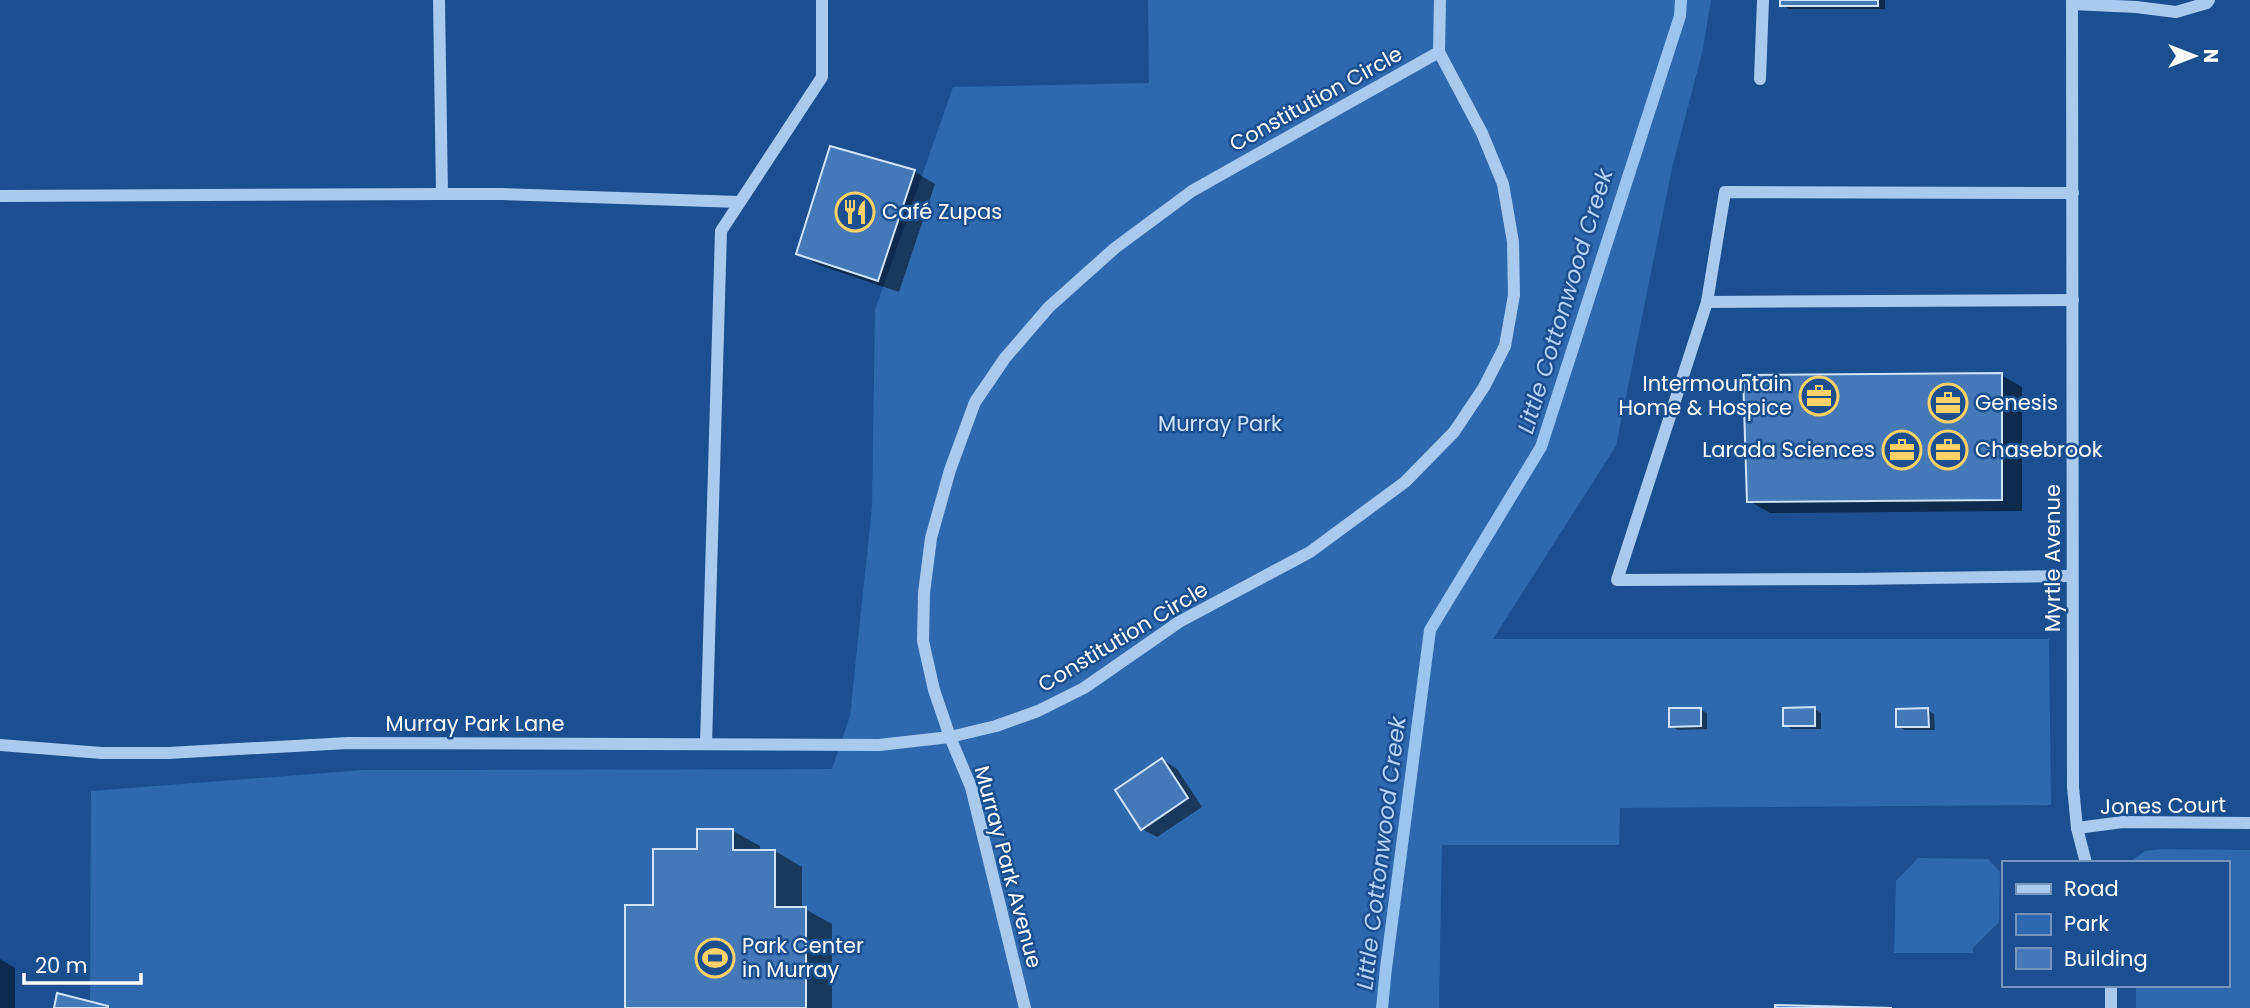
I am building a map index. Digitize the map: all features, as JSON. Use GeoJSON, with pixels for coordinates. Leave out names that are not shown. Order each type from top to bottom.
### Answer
{"type":"FeatureCollection","features":[{"type":"Feature","properties":{"kind":"street"},"geometry":{"type":"LineString","coordinates":[[439,0],[442,194]]}},
{"type":"Feature","properties":{"kind":"street"},"geometry":{"type":"LineString","coordinates":[[706,744],[721,231],[822,77],[822,0]]}},
{"type":"Feature","properties":{"kind":"street","name":"Constitution Circle"},"geometry":{"type":"LineString","coordinates":[[1439,52],[1192,191],[1115,248],[1049,307],[1005,358],[975,402],[950,470],[931,538],[924,593],[923,641],[934,690],[950,737],[996,726],[1084,688],[1179,622],[1310,552],[1405,482],[1454,432],[1484,387],[1505,346],[1514,295],[1513,242],[1503,184],[1482,134],[1439,52],[1440,0]]}},
{"type":"Feature","properties":{"kind":"street"},"geometry":{"type":"LineString","coordinates":[[1760,79],[1763,0]]}},
{"type":"Feature","properties":{"kind":"street"},"geometry":{"type":"LineString","coordinates":[[2072,2],[2176,12],[2207,3],[2209,0]]}},
{"type":"Feature","properties":{"kind":"street","name":"Myrtle Avenue"},"geometry":{"type":"LineString","coordinates":[[2072,2],[2073,787],[2077,828],[2085,861]]}},
{"type":"Feature","properties":{"kind":"street"},"geometry":{"type":"LineString","coordinates":[[2072,576],[1617,580],[1707,302],[1726,192],[2073,193]]}},
{"type":"Feature","properties":{"kind":"street"},"geometry":{"type":"LineString","coordinates":[[0,196],[501,194],[739,202]]}},
{"type":"Feature","properties":{"kind":"street"},"geometry":{"type":"LineString","coordinates":[[1707,302],[2073,300]]}},
{"type":"Feature","properties":{"kind":"street","name":"Murray Park Lane"},"geometry":{"type":"LineString","coordinates":[[0,745],[103,753],[168,753],[348,743],[879,745],[950,737]]}},
{"type":"Feature","properties":{"kind":"street","name":"Murray Park Avenue"},"geometry":{"type":"LineString","coordinates":[[950,737],[971,788],[1025,1008]]}},
{"type":"Feature","properties":{"kind":"street","name":"Jones Court"},"geometry":{"type":"LineString","coordinates":[[2077,828],[2123,822],[2250,823]]}},
{"type":"Feature","properties":{"kind":"street"},"geometry":{"type":"LineString","coordinates":[[2111,987],[2111,1008]]}},
{"type":"Feature","properties":{"kind":"green space","name":"Murray Park"},"geometry":{"type":"Polygon","coordinates":[[[1148,0],[1711,0],[1703,49],[1672,168],[1616,446],[1493,639],[2049,639],[2051,805],[1620,808],[1619,845],[1442,845],[1439,1008],[90,1008],[91,791],[364,770],[832,769],[850,716],[872,507],[875,310],[953,87],[1149,83],[1148,0]]]}},
{"type":"Feature","properties":{"kind":"green space"},"geometry":{"type":"Polygon","coordinates":[[[2250,850],[2250,1008],[2136,1008],[2136,987],[2229,987],[2229,861],[2131,861],[2145,851],[2250,850]]]}},
{"type":"Feature","properties":{"kind":"green space"},"geometry":{"type":"Polygon","coordinates":[[[1918,858],[1988,859],[2000,872],[1999,922],[1973,948],[1973,953],[1894,953],[1896,881],[1918,858]]]}},
{"type":"Feature","properties":{"kind":"building"},"geometry":{"type":"Polygon","coordinates":[[[1780,0],[1878,0],[1878,6],[1780,6],[1780,0]]]}},
{"type":"Feature","properties":{"kind":"building","name":"Café Zupas"},"geometry":{"type":"Polygon","coordinates":[[[830,146],[915,170],[878,281],[796,254],[830,146]]]}},
{"type":"Feature","properties":{"kind":"building"},"geometry":{"type":"Polygon","coordinates":[[[2002,373],[2002,500],[1747,502],[1743,375],[2002,373]]]}},
{"type":"Feature","properties":{"kind":"building"},"geometry":{"type":"Polygon","coordinates":[[[1815,707],[1815,726],[1783,726],[1783,708],[1815,707]]]}},
{"type":"Feature","properties":{"kind":"building"},"geometry":{"type":"Polygon","coordinates":[[[1669,708],[1701,708],[1701,726],[1669,727],[1669,708]]]}},
{"type":"Feature","properties":{"kind":"building"},"geometry":{"type":"Polygon","coordinates":[[[1928,708],[1929,727],[1896,727],[1896,709],[1928,708]]]}},
{"type":"Feature","properties":{"kind":"building"},"geometry":{"type":"Polygon","coordinates":[[[1162,758],[1188,798],[1141,830],[1115,790],[1162,758]]]}},
{"type":"Feature","properties":{"kind":"building","name":"Park Center in Murray"},"geometry":{"type":"Polygon","coordinates":[[[697,829],[733,829],[733,850],[775,850],[775,907],[806,907],[806,1008],[625,1008],[625,905],[653,905],[653,849],[697,849],[697,829]]]}},
{"type":"Feature","properties":{"kind":"building"},"geometry":{"type":"Polygon","coordinates":[[[57,993],[108,1006],[108,1008],[54,1008],[57,993]]]}},
{"type":"Feature","properties":{"kind":"building"},"geometry":{"type":"Polygon","coordinates":[[[1775,1005],[1892,1008],[1775,1008],[1775,1005]]]}},
{"type":"Feature","properties":{"kind":"waterway","name":"Little Cottonwood Creek"},"geometry":{"type":"LineString","coordinates":[[1382,1008],[1430,630],[1541,447],[1680,16],[1681,0]]}},
{"type":"Feature","properties":{"kind":"place","name":"Café Zupas"},"geometry":{"type":"Point","coordinates":[855,212]}},
{"type":"Feature","properties":{"kind":"place","name":"Intermountain Home & Hospice"},"geometry":{"type":"Point","coordinates":[1819,396]}},
{"type":"Feature","properties":{"kind":"place","name":"Genesis"},"geometry":{"type":"Point","coordinates":[1948,403]}},
{"type":"Feature","properties":{"kind":"place","name":"Larada Sciences"},"geometry":{"type":"Point","coordinates":[1902,450]}},
{"type":"Feature","properties":{"kind":"place","name":"Chasebrook"},"geometry":{"type":"Point","coordinates":[1948,450]}},
{"type":"Feature","properties":{"kind":"place","name":"Park Center in Murray"},"geometry":{"type":"Point","coordinates":[715,958]}}]}
